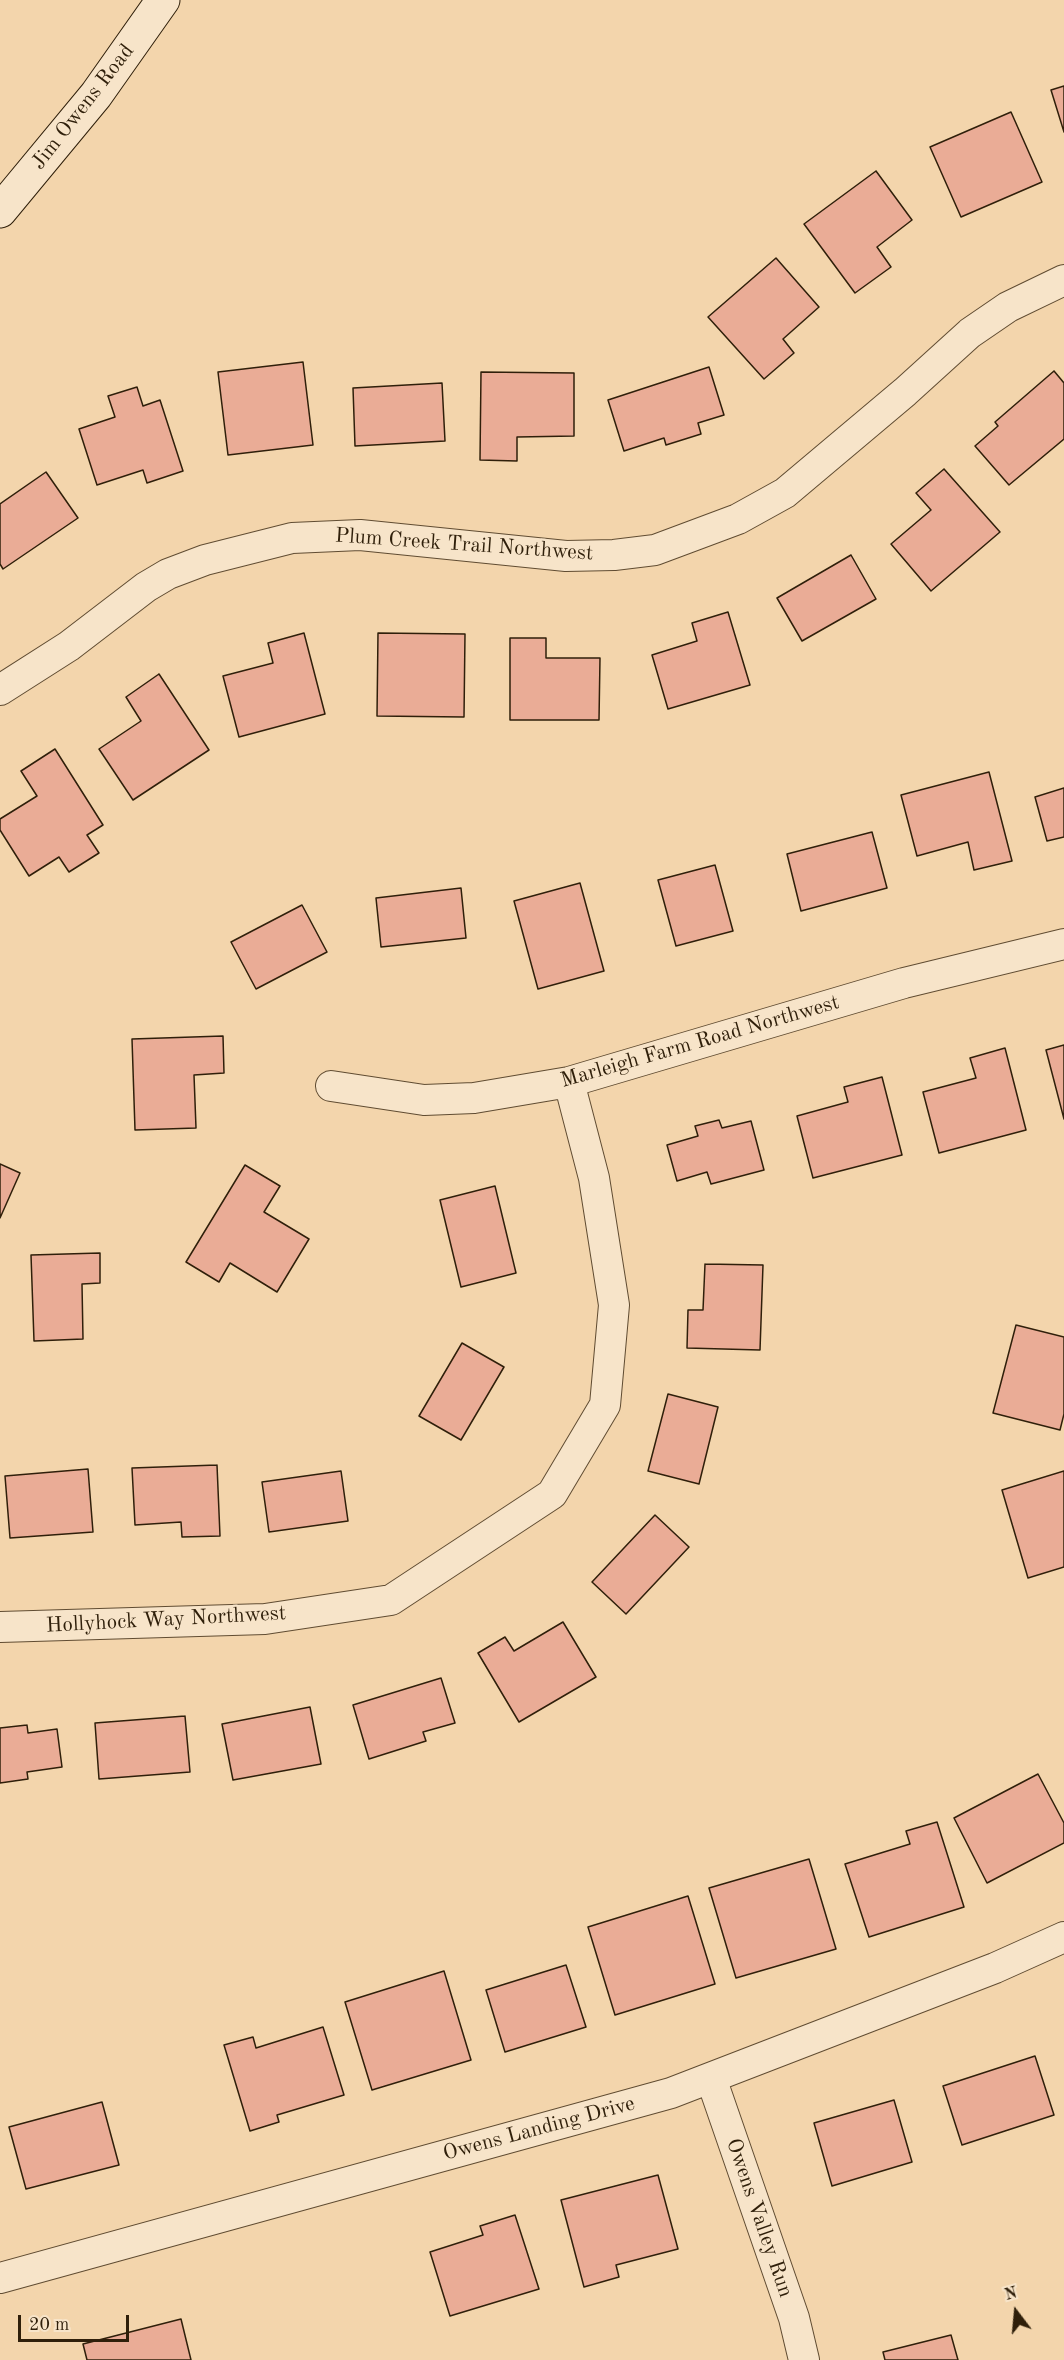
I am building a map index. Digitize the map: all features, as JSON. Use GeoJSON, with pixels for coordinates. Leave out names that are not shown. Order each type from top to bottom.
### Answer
{"type":"FeatureCollection","features":[{"type":"Feature","properties":{"kind":"street","name":"Jim Owens Road"},"geometry":{"type":"LineString","coordinates":[[0,211],[96,95],[163,0]]}},
{"type":"Feature","properties":{"kind":"street","name":"Plum Creek Trail Northwest"},"geometry":{"type":"LineString","coordinates":[[0,690],[69,646],[146,587],[168,574],[205,560],[292,538],[360,535],[566,556],[614,555],[655,550],[738,519],[785,493],[905,392],[970,333],[1008,307],[1064,280]]}},
{"type":"Feature","properties":{"kind":"street","name":"Marleigh Farm Road Northwest"},"geometry":{"type":"LineString","coordinates":[[332,1086],[424,1101],[474,1098],[569,1082],[904,983],[1064,944]]}},
{"type":"Feature","properties":{"kind":"street","name":"Hollyhock Way Northwest"},"geometry":{"type":"LineString","coordinates":[[0,1627],[264,1619],[392,1600],[552,1494],[605,1405],[614,1305],[594,1178],[569,1082]]}},
{"type":"Feature","properties":{"kind":"street","name":"Owens Landing Drive"},"geometry":{"type":"LineString","coordinates":[[0,2278],[671,2093],[995,1968],[1064,1937]]}},
{"type":"Feature","properties":{"kind":"street","name":"Owens Valley Run"},"geometry":{"type":"LineString","coordinates":[[711,2078],[794,2318],[804,2360]]}},
{"type":"Feature","properties":{"kind":"building"},"geometry":{"type":"Polygon","coordinates":[[[1064,86],[1064,132],[1051,90],[1064,86]]]}},
{"type":"Feature","properties":{"kind":"building"},"geometry":{"type":"Polygon","coordinates":[[[1011,112],[1042,182],[961,217],[930,147],[1011,112]]]}},
{"type":"Feature","properties":{"kind":"building"},"geometry":{"type":"Polygon","coordinates":[[[876,171],[912,220],[877,247],[891,267],[855,293],[804,224],[876,171]]]}},
{"type":"Feature","properties":{"kind":"building"},"geometry":{"type":"Polygon","coordinates":[[[776,258],[819,307],[783,339],[794,353],[764,379],[708,317],[776,258]]]}},
{"type":"Feature","properties":{"kind":"building"},"geometry":{"type":"Polygon","coordinates":[[[303,362],[313,445],[228,455],[218,372],[303,362]]]}},
{"type":"Feature","properties":{"kind":"building"},"geometry":{"type":"Polygon","coordinates":[[[709,367],[724,415],[698,423],[701,434],[666,445],[664,438],[624,451],[608,400],[709,367]]]}},
{"type":"Feature","properties":{"kind":"building"},"geometry":{"type":"Polygon","coordinates":[[[1054,371],[1064,383],[1064,439],[1009,485],[975,446],[998,426],[995,422],[1054,371]]]}},
{"type":"Feature","properties":{"kind":"building"},"geometry":{"type":"Polygon","coordinates":[[[481,372],[574,373],[574,436],[517,437],[517,461],[480,460],[481,372]]]}},
{"type":"Feature","properties":{"kind":"building"},"geometry":{"type":"Polygon","coordinates":[[[442,383],[445,441],[355,446],[353,388],[442,383]]]}},
{"type":"Feature","properties":{"kind":"building"},"geometry":{"type":"Polygon","coordinates":[[[137,387],[143,406],[160,400],[183,471],[147,483],[143,470],[97,485],[79,429],[115,417],[108,396],[137,387]]]}},
{"type":"Feature","properties":{"kind":"building"},"geometry":{"type":"Polygon","coordinates":[[[944,469],[1000,532],[931,591],[891,544],[931,510],[916,493],[944,469]]]}},
{"type":"Feature","properties":{"kind":"building"},"geometry":{"type":"Polygon","coordinates":[[[46,472],[78,518],[3,569],[0,564],[0,504],[46,472]]]}},
{"type":"Feature","properties":{"kind":"building"},"geometry":{"type":"Polygon","coordinates":[[[851,555],[876,599],[802,641],[777,598],[851,555]]]}},
{"type":"Feature","properties":{"kind":"building"},"geometry":{"type":"Polygon","coordinates":[[[728,612],[750,685],[668,709],[652,655],[697,641],[692,623],[728,612]]]}},
{"type":"Feature","properties":{"kind":"building"},"geometry":{"type":"Polygon","coordinates":[[[304,633],[325,714],[239,737],[223,676],[273,663],[268,643],[304,633]]]}},
{"type":"Feature","properties":{"kind":"building"},"geometry":{"type":"Polygon","coordinates":[[[378,633],[465,634],[464,717],[377,716],[378,633]]]}},
{"type":"Feature","properties":{"kind":"building"},"geometry":{"type":"Polygon","coordinates":[[[510,638],[546,638],[546,658],[600,658],[599,720],[510,720],[510,638]]]}},
{"type":"Feature","properties":{"kind":"building"},"geometry":{"type":"Polygon","coordinates":[[[159,674],[209,750],[133,800],[99,749],[141,721],[126,697],[159,674]]]}},
{"type":"Feature","properties":{"kind":"building"},"geometry":{"type":"Polygon","coordinates":[[[55,749],[103,825],[87,835],[99,853],[69,872],[59,857],[29,876],[0,830],[0,819],[37,796],[21,771],[55,749]]]}},
{"type":"Feature","properties":{"kind":"building"},"geometry":{"type":"Polygon","coordinates":[[[989,772],[1012,861],[974,870],[968,842],[917,856],[901,795],[989,772]]]}},
{"type":"Feature","properties":{"kind":"building"},"geometry":{"type":"Polygon","coordinates":[[[1064,788],[1064,837],[1047,841],[1035,797],[1064,788]]]}},
{"type":"Feature","properties":{"kind":"building"},"geometry":{"type":"Polygon","coordinates":[[[872,832],[887,888],[801,911],[787,854],[872,832]]]}},
{"type":"Feature","properties":{"kind":"building"},"geometry":{"type":"Polygon","coordinates":[[[715,865],[733,931],[676,946],[658,880],[715,865]]]}},
{"type":"Feature","properties":{"kind":"building"},"geometry":{"type":"Polygon","coordinates":[[[580,883],[604,971],[538,989],[514,901],[580,883]]]}},
{"type":"Feature","properties":{"kind":"building"},"geometry":{"type":"Polygon","coordinates":[[[461,888],[466,938],[381,947],[376,898],[461,888]]]}},
{"type":"Feature","properties":{"kind":"building"},"geometry":{"type":"Polygon","coordinates":[[[302,905],[327,952],[256,989],[231,942],[302,905]]]}},
{"type":"Feature","properties":{"kind":"building"},"geometry":{"type":"Polygon","coordinates":[[[223,1036],[224,1073],[194,1075],[196,1128],[135,1130],[132,1039],[223,1036]]]}},
{"type":"Feature","properties":{"kind":"building"},"geometry":{"type":"Polygon","coordinates":[[[1064,1045],[1064,1119],[1046,1050],[1064,1045]]]}},
{"type":"Feature","properties":{"kind":"building"},"geometry":{"type":"Polygon","coordinates":[[[1005,1048],[1026,1130],[939,1153],[923,1092],[976,1078],[970,1058],[1005,1048]]]}},
{"type":"Feature","properties":{"kind":"building"},"geometry":{"type":"Polygon","coordinates":[[[882,1077],[902,1155],[813,1178],[797,1116],[848,1102],[844,1087],[882,1077]]]}},
{"type":"Feature","properties":{"kind":"building"},"geometry":{"type":"Polygon","coordinates":[[[719,1120],[722,1128],[751,1121],[764,1170],[711,1184],[707,1172],[677,1181],[667,1145],[698,1136],[695,1126],[719,1120]]]}},
{"type":"Feature","properties":{"kind":"building"},"geometry":{"type":"Polygon","coordinates":[[[0,1164],[20,1173],[0,1218],[0,1164]]]}},
{"type":"Feature","properties":{"kind":"building"},"geometry":{"type":"Polygon","coordinates":[[[245,1165],[280,1186],[264,1212],[309,1239],[277,1292],[230,1263],[219,1282],[186,1262],[245,1165]]]}},
{"type":"Feature","properties":{"kind":"building"},"geometry":{"type":"Polygon","coordinates":[[[495,1186],[516,1273],[461,1287],[440,1200],[495,1186]]]}},
{"type":"Feature","properties":{"kind":"building"},"geometry":{"type":"Polygon","coordinates":[[[100,1253],[100,1283],[82,1284],[83,1339],[34,1341],[31,1255],[100,1253]]]}},
{"type":"Feature","properties":{"kind":"building"},"geometry":{"type":"Polygon","coordinates":[[[705,1264],[763,1265],[760,1350],[687,1348],[688,1310],[703,1310],[705,1264]]]}},
{"type":"Feature","properties":{"kind":"building"},"geometry":{"type":"Polygon","coordinates":[[[1016,1325],[1064,1337],[1064,1414],[1060,1430],[993,1413],[1016,1325]]]}},
{"type":"Feature","properties":{"kind":"building"},"geometry":{"type":"Polygon","coordinates":[[[462,1343],[504,1367],[461,1440],[419,1416],[462,1343]]]}},
{"type":"Feature","properties":{"kind":"building"},"geometry":{"type":"Polygon","coordinates":[[[668,1394],[718,1407],[699,1484],[648,1471],[668,1394]]]}},
{"type":"Feature","properties":{"kind":"building"},"geometry":{"type":"Polygon","coordinates":[[[217,1465],[220,1536],[182,1537],[181,1522],[135,1525],[132,1468],[217,1465]]]}},
{"type":"Feature","properties":{"kind":"building"},"geometry":{"type":"Polygon","coordinates":[[[88,1469],[93,1532],[10,1538],[5,1476],[88,1469]]]}},
{"type":"Feature","properties":{"kind":"building"},"geometry":{"type":"Polygon","coordinates":[[[341,1471],[348,1521],[269,1532],[262,1482],[341,1471]]]}},
{"type":"Feature","properties":{"kind":"building"},"geometry":{"type":"Polygon","coordinates":[[[1064,1471],[1064,1567],[1028,1578],[1002,1490],[1064,1471]]]}},
{"type":"Feature","properties":{"kind":"building"},"geometry":{"type":"Polygon","coordinates":[[[655,1515],[689,1547],[626,1614],[592,1582],[655,1515]]]}},
{"type":"Feature","properties":{"kind":"building"},"geometry":{"type":"Polygon","coordinates":[[[563,1622],[596,1677],[519,1722],[478,1653],[505,1637],[514,1651],[563,1622]]]}},
{"type":"Feature","properties":{"kind":"building"},"geometry":{"type":"Polygon","coordinates":[[[441,1678],[455,1723],[423,1732],[426,1741],[369,1759],[353,1705],[441,1678]]]}},
{"type":"Feature","properties":{"kind":"building"},"geometry":{"type":"Polygon","coordinates":[[[310,1707],[321,1764],[233,1780],[222,1724],[310,1707]]]}},
{"type":"Feature","properties":{"kind":"building"},"geometry":{"type":"Polygon","coordinates":[[[185,1716],[190,1772],[99,1779],[95,1723],[185,1716]]]}},
{"type":"Feature","properties":{"kind":"building"},"geometry":{"type":"Polygon","coordinates":[[[27,1725],[28,1733],[57,1729],[62,1767],[27,1772],[28,1779],[0,1783],[0,1728],[27,1725]]]}},
{"type":"Feature","properties":{"kind":"building"},"geometry":{"type":"Polygon","coordinates":[[[1038,1774],[1064,1823],[1064,1843],[987,1883],[954,1818],[1038,1774]]]}},
{"type":"Feature","properties":{"kind":"building"},"geometry":{"type":"Polygon","coordinates":[[[937,1822],[964,1907],[869,1937],[845,1864],[910,1844],[906,1831],[937,1822]]]}},
{"type":"Feature","properties":{"kind":"building"},"geometry":{"type":"Polygon","coordinates":[[[809,1859],[836,1949],[736,1978],[709,1888],[809,1859]]]}},
{"type":"Feature","properties":{"kind":"building"},"geometry":{"type":"Polygon","coordinates":[[[688,1896],[715,1984],[615,2015],[588,1927],[688,1896]]]}},
{"type":"Feature","properties":{"kind":"building"},"geometry":{"type":"Polygon","coordinates":[[[566,1965],[586,2027],[505,2052],[486,1990],[566,1965]]]}},
{"type":"Feature","properties":{"kind":"building"},"geometry":{"type":"Polygon","coordinates":[[[444,1971],[471,2060],[372,2090],[345,2002],[444,1971]]]}},
{"type":"Feature","properties":{"kind":"building"},"geometry":{"type":"Polygon","coordinates":[[[323,2027],[344,2095],[277,2115],[279,2122],[250,2131],[224,2045],[253,2037],[256,2048],[323,2027]]]}},
{"type":"Feature","properties":{"kind":"building"},"geometry":{"type":"Polygon","coordinates":[[[1035,2056],[1054,2115],[962,2145],[943,2086],[1035,2056]]]}},
{"type":"Feature","properties":{"kind":"building"},"geometry":{"type":"Polygon","coordinates":[[[894,2100],[912,2162],[832,2186],[814,2123],[894,2100]]]}},
{"type":"Feature","properties":{"kind":"building"},"geometry":{"type":"Polygon","coordinates":[[[102,2102],[119,2165],[26,2189],[9,2127],[102,2102]]]}},
{"type":"Feature","properties":{"kind":"building"},"geometry":{"type":"Polygon","coordinates":[[[658,2175],[678,2249],[616,2265],[619,2277],[584,2287],[561,2200],[658,2175]]]}},
{"type":"Feature","properties":{"kind":"building"},"geometry":{"type":"Polygon","coordinates":[[[515,2215],[539,2289],[450,2316],[430,2252],[483,2235],[480,2226],[515,2215]]]}},
{"type":"Feature","properties":{"kind":"building"},"geometry":{"type":"Polygon","coordinates":[[[181,2319],[191,2360],[87,2360],[83,2344],[181,2319]]]}},
{"type":"Feature","properties":{"kind":"building"},"geometry":{"type":"Polygon","coordinates":[[[951,2335],[958,2360],[885,2360],[883,2352],[951,2335]]]}}]}
